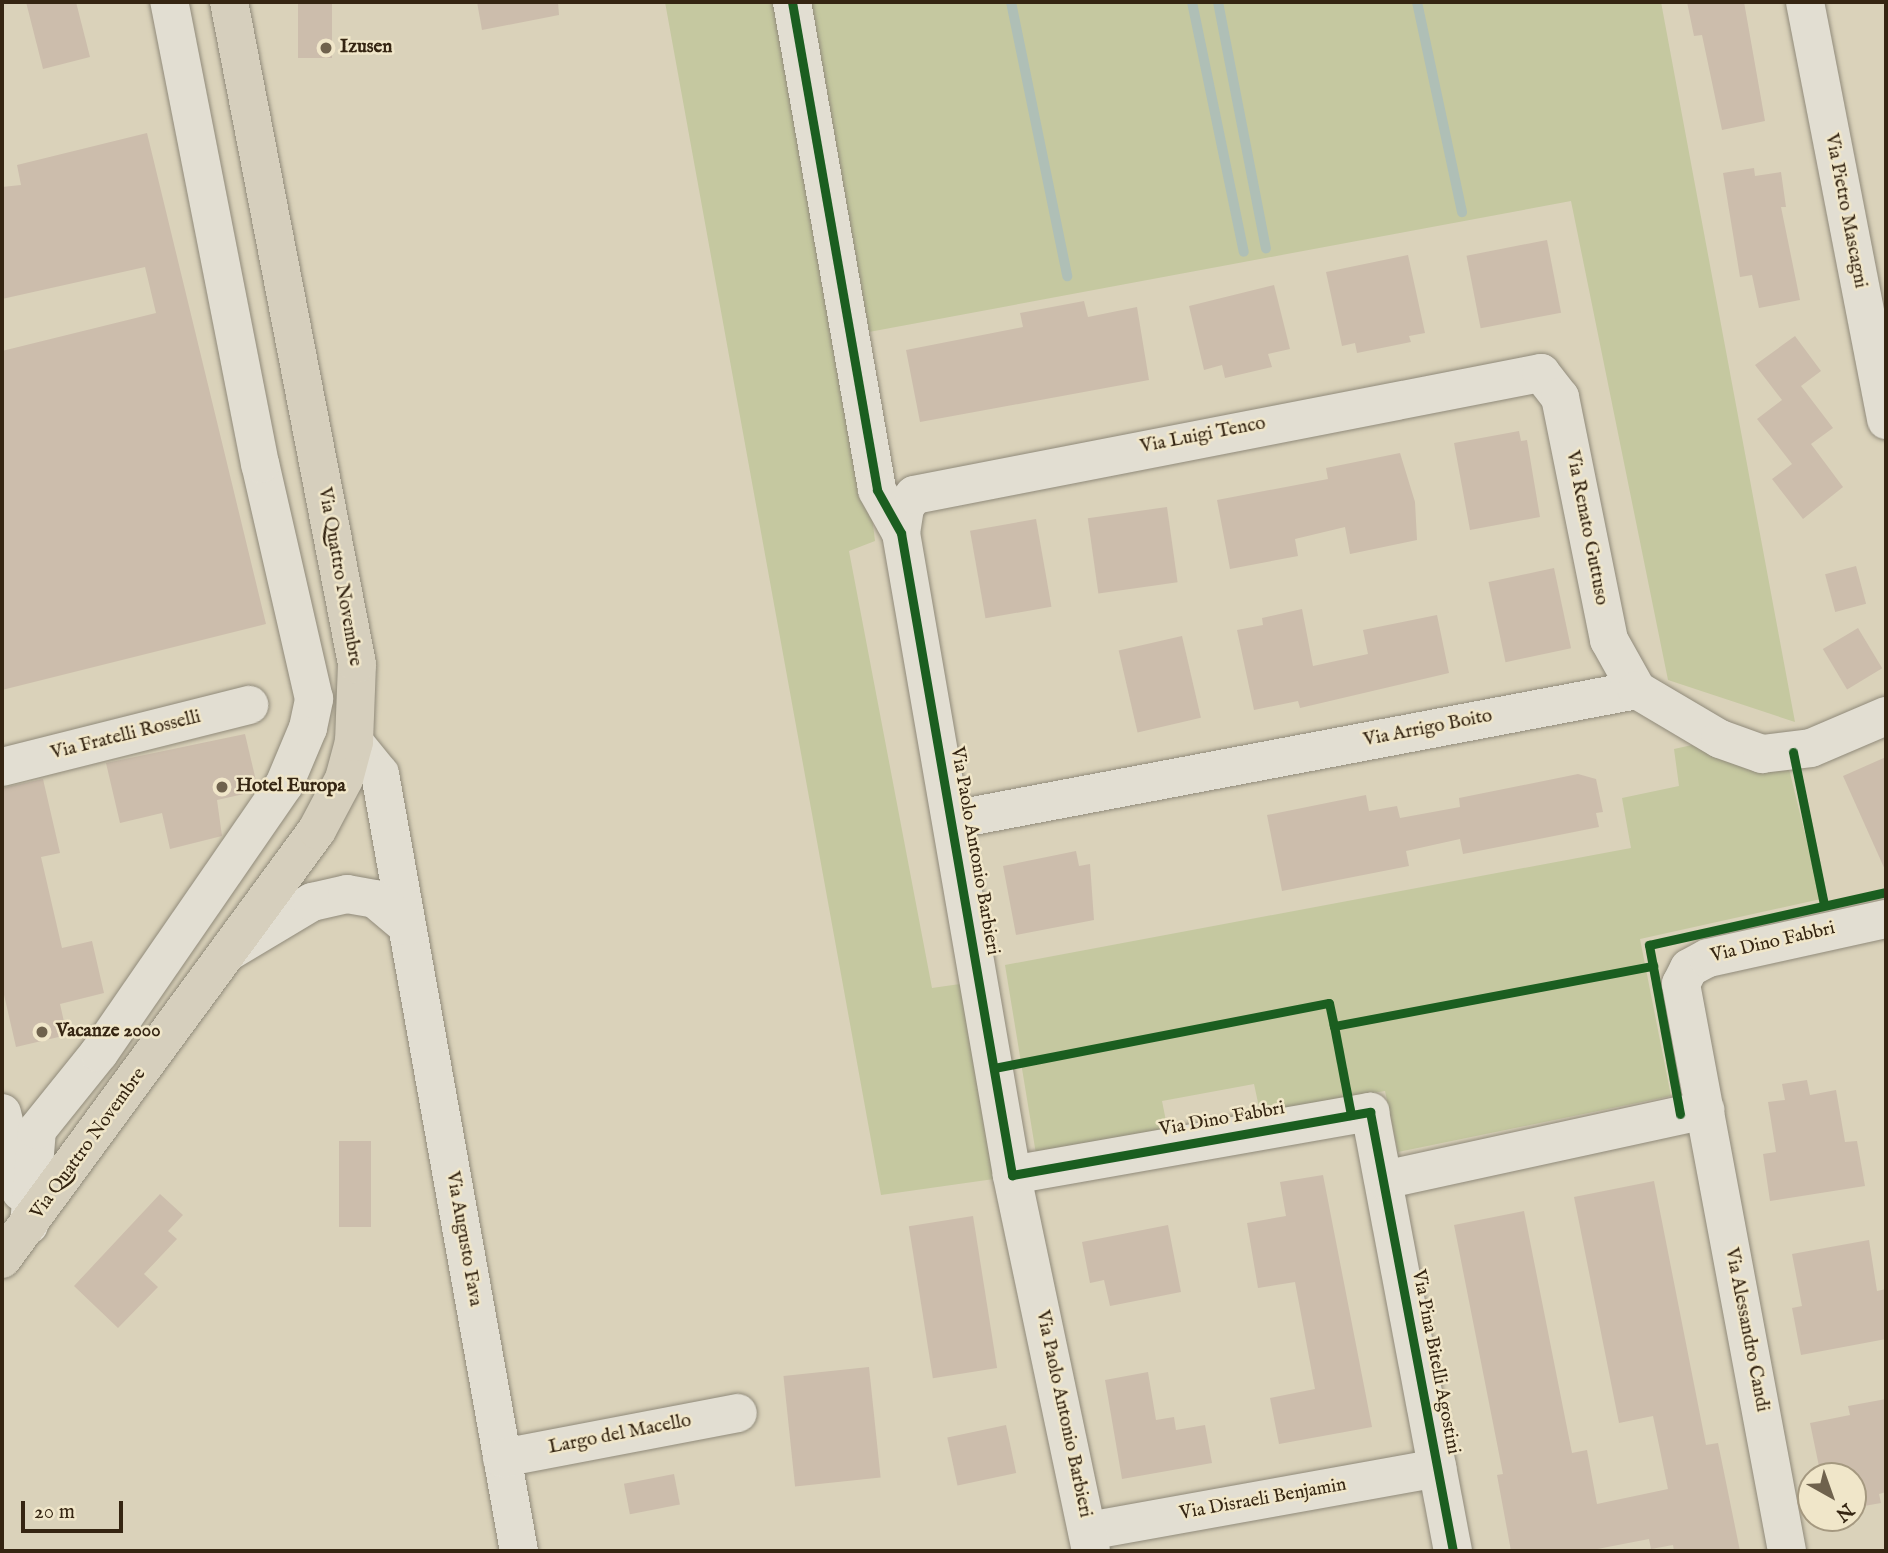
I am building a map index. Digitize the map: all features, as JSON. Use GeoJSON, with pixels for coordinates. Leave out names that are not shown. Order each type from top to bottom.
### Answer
{"type":"FeatureCollection","features":[{"type":"Feature","properties":{"kind":"main road","name":"Via Quattro Novembre"},"geometry":{"type":"LineString","coordinates":[[2,1259],[317,830],[344,779],[355,742],[357,664],[229,2]]}},
{"type":"Feature","properties":{"kind":"street"},"geometry":{"type":"LineString","coordinates":[[29,1225],[37,1130],[99,1053],[284,785],[314,699],[260,464],[169,2]]}},
{"type":"Feature","properties":{"kind":"street"},"geometry":{"type":"LineString","coordinates":[[792,2],[877,490],[901,533]]}},
{"type":"Feature","properties":{"kind":"street","name":"Via Pietro Mascagni"},"geometry":{"type":"LineString","coordinates":[[1804,2],[1886,420]]}},
{"type":"Feature","properties":{"kind":"street","name":"Via Luigi Tenco"},"geometry":{"type":"LineString","coordinates":[[901,533],[908,502],[924,491],[1534,372]]}},
{"type":"Feature","properties":{"kind":"street","name":"Via Renato Guttuso"},"geometry":{"type":"LineString","coordinates":[[1534,372],[1546,375],[1560,397],[1609,640],[1637,690]]}},
{"type":"Feature","properties":{"kind":"street","name":"Via Paolo Antonio Barbieri"},"geometry":{"type":"LineString","coordinates":[[901,533],[1012,1175],[1090,1541]]}},
{"type":"Feature","properties":{"kind":"street"},"geometry":{"type":"LineString","coordinates":[[1637,690],[1720,739],[1762,754],[1811,748],[1886,716]]}},
{"type":"Feature","properties":{"kind":"street","name":"Via Arrigo Boito"},"geometry":{"type":"LineString","coordinates":[[951,820],[1637,690]]}},
{"type":"Feature","properties":{"kind":"street","name":"Via Fratelli Rosselli"},"geometry":{"type":"LineString","coordinates":[[2,767],[249,705]]}},
{"type":"Feature","properties":{"kind":"street","name":"Via Augusto Fava"},"geometry":{"type":"LineString","coordinates":[[355,742],[380,774],[519,1551]]}},
{"type":"Feature","properties":{"kind":"street"},"geometry":{"type":"LineString","coordinates":[[228,952],[312,902],[347,894],[375,899],[407,926]]}},
{"type":"Feature","properties":{"kind":"street","name":"Via Dino Fabbri"},"geometry":{"type":"LineString","coordinates":[[1705,1110],[1681,995],[1689,968],[1707,958],[1886,919]]}},
{"type":"Feature","properties":{"kind":"street"},"geometry":{"type":"LineString","coordinates":[[1384,1180],[1705,1110]]}},
{"type":"Feature","properties":{"kind":"street","name":"Via Alessandro Candi"},"geometry":{"type":"LineString","coordinates":[[1705,1110],[1787,1551]]}},
{"type":"Feature","properties":{"kind":"street","name":"Via Dino Fabbri"},"geometry":{"type":"LineString","coordinates":[[1012,1175],[1370,1112],[1384,1180]]}},
{"type":"Feature","properties":{"kind":"street"},"geometry":{"type":"LineString","coordinates":[[2,1113],[29,1225]]}},
{"type":"Feature","properties":{"kind":"street","name":"Via Pina Bitelli Agostini"},"geometry":{"type":"LineString","coordinates":[[1384,1180],[1453,1551]]}},
{"type":"Feature","properties":{"kind":"street","name":"Largo del Macello"},"geometry":{"type":"LineString","coordinates":[[502,1458],[738,1413]]}},
{"type":"Feature","properties":{"kind":"street","name":"Via Disraeli Benjamin"},"geometry":{"type":"LineString","coordinates":[[1090,1541],[1437,1468]]}},
{"type":"Feature","properties":{"kind":"green space"},"geometry":{"type":"Polygon","coordinates":[[[665,2],[778,2],[871,508],[875,541],[849,551],[932,988],[967,983],[1001,1178],[881,1195],[665,2]]]}},
{"type":"Feature","properties":{"kind":"green space"},"geometry":{"type":"Polygon","coordinates":[[[810,2],[1661,2],[1795,722],[1668,680],[1571,201],[869,332],[810,2]]]}},
{"type":"Feature","properties":{"kind":"green space"},"geometry":{"type":"Polygon","coordinates":[[[1692,745],[1728,761],[1789,769],[1821,899],[1640,939],[1671,1096],[1398,1152],[1385,1091],[1260,1112],[1254,1084],[1162,1101],[1168,1131],[1036,1154],[1005,965],[1631,848],[1622,798],[1679,786],[1674,749],[1692,745]]]}},
{"type":"Feature","properties":{"kind":"building"},"geometry":{"type":"Polygon","coordinates":[[[26,2],[76,2],[90,57],[43,69],[26,2]]]}},
{"type":"Feature","properties":{"kind":"building"},"geometry":{"type":"Polygon","coordinates":[[[298,2],[332,2],[332,58],[298,58],[298,2]]]}},
{"type":"Feature","properties":{"kind":"building"},"geometry":{"type":"Polygon","coordinates":[[[477,2],[558,2],[559,15],[482,30],[477,2]]]}},
{"type":"Feature","properties":{"kind":"building"},"geometry":{"type":"Polygon","coordinates":[[[1687,2],[1744,2],[1765,121],[1722,130],[1702,35],[1694,36],[1687,2]]]}},
{"type":"Feature","properties":{"kind":"building"},"geometry":{"type":"Polygon","coordinates":[[[147,133],[266,624],[2,690],[2,351],[156,313],[145,267],[2,299],[2,187],[21,185],[17,165],[147,133]]]}},
{"type":"Feature","properties":{"kind":"building"},"geometry":{"type":"Polygon","coordinates":[[[1754,168],[1755,176],[1781,172],[1786,207],[1781,207],[1800,300],[1759,308],[1752,275],[1740,277],[1723,173],[1754,168]]]}},
{"type":"Feature","properties":{"kind":"building"},"geometry":{"type":"Polygon","coordinates":[[[1547,240],[1561,313],[1481,328],[1467,256],[1547,240]]]}},
{"type":"Feature","properties":{"kind":"building"},"geometry":{"type":"Polygon","coordinates":[[[1408,255],[1425,333],[1409,336],[1411,342],[1357,353],[1355,343],[1342,346],[1326,272],[1408,255]]]}},
{"type":"Feature","properties":{"kind":"building"},"geometry":{"type":"Polygon","coordinates":[[[1274,285],[1290,349],[1268,354],[1272,367],[1225,378],[1222,365],[1204,370],[1189,306],[1274,285]]]}},
{"type":"Feature","properties":{"kind":"building"},"geometry":{"type":"Polygon","coordinates":[[[1084,301],[1088,317],[1137,307],[1149,380],[920,422],[906,350],[1023,327],[1020,313],[1084,301]]]}},
{"type":"Feature","properties":{"kind":"building"},"geometry":{"type":"Polygon","coordinates":[[[1795,336],[1821,371],[1801,386],[1833,428],[1811,444],[1843,487],[1803,519],[1772,479],[1792,464],[1757,419],[1782,400],[1755,365],[1795,336]]]}},
{"type":"Feature","properties":{"kind":"building"},"geometry":{"type":"Polygon","coordinates":[[[1519,431],[1521,441],[1527,440],[1540,517],[1470,530],[1454,443],[1519,431]]]}},
{"type":"Feature","properties":{"kind":"building"},"geometry":{"type":"Polygon","coordinates":[[[1400,453],[1415,502],[1417,540],[1350,554],[1345,527],[1295,539],[1298,556],[1230,569],[1217,500],[1328,479],[1326,468],[1400,453]]]}},
{"type":"Feature","properties":{"kind":"building"},"geometry":{"type":"Polygon","coordinates":[[[1167,507],[1178,582],[1098,593],[1088,518],[1167,507]]]}},
{"type":"Feature","properties":{"kind":"building"},"geometry":{"type":"Polygon","coordinates":[[[1036,519],[1051,607],[985,618],[970,531],[1036,519]]]}},
{"type":"Feature","properties":{"kind":"building"},"geometry":{"type":"Polygon","coordinates":[[[1856,566],[1866,604],[1835,612],[1825,574],[1856,566]]]}},
{"type":"Feature","properties":{"kind":"building"},"geometry":{"type":"Polygon","coordinates":[[[1554,568],[1571,648],[1506,662],[1488,582],[1554,568]]]}},
{"type":"Feature","properties":{"kind":"building"},"geometry":{"type":"Polygon","coordinates":[[[1302,609],[1313,666],[1368,654],[1363,630],[1437,615],[1449,673],[1300,708],[1298,701],[1254,710],[1237,630],[1263,625],[1262,618],[1302,609]]]}},
{"type":"Feature","properties":{"kind":"building"},"geometry":{"type":"Polygon","coordinates":[[[1858,628],[1882,668],[1847,689],[1823,649],[1858,628]]]}},
{"type":"Feature","properties":{"kind":"building"},"geometry":{"type":"Polygon","coordinates":[[[1182,636],[1201,718],[1138,732],[1119,651],[1182,636]]]}},
{"type":"Feature","properties":{"kind":"building","name":"Hotel Europa"},"geometry":{"type":"Polygon","coordinates":[[[245,734],[257,785],[253,792],[217,800],[222,836],[170,849],[162,813],[120,823],[106,763],[245,734]]]}},
{"type":"Feature","properties":{"kind":"building"},"geometry":{"type":"Polygon","coordinates":[[[1886,757],[1886,872],[1843,776],[1886,757]]]}},
{"type":"Feature","properties":{"kind":"building"},"geometry":{"type":"Polygon","coordinates":[[[1578,774],[1596,779],[1603,812],[1596,813],[1599,827],[1463,854],[1460,839],[1406,851],[1409,866],[1282,891],[1267,815],[1366,795],[1369,811],[1397,806],[1400,818],[1460,807],[1459,798],[1578,774]]]}},
{"type":"Feature","properties":{"kind":"building"},"geometry":{"type":"Polygon","coordinates":[[[43,779],[60,853],[41,857],[62,948],[92,941],[104,993],[60,1004],[67,1035],[16,1047],[2,986],[2,788],[43,779]]]}},
{"type":"Feature","properties":{"kind":"building"},"geometry":{"type":"Polygon","coordinates":[[[1076,851],[1079,866],[1090,864],[1094,920],[1016,935],[1003,866],[1076,851]]]}},
{"type":"Feature","properties":{"kind":"building"},"geometry":{"type":"Polygon","coordinates":[[[1807,1080],[1810,1095],[1836,1090],[1845,1142],[1857,1141],[1865,1186],[1770,1201],[1763,1154],[1776,1152],[1768,1102],[1785,1100],[1782,1084],[1807,1080]]]}},
{"type":"Feature","properties":{"kind":"building"},"geometry":{"type":"Polygon","coordinates":[[[339,1141],[371,1141],[371,1227],[339,1227],[339,1141]]]}},
{"type":"Feature","properties":{"kind":"building"},"geometry":{"type":"Polygon","coordinates":[[[1323,1175],[1372,1427],[1279,1444],[1270,1398],[1315,1389],[1295,1282],[1258,1288],[1247,1223],[1286,1216],[1280,1182],[1323,1175]]]}},
{"type":"Feature","properties":{"kind":"building"},"geometry":{"type":"Polygon","coordinates":[[[1654,1181],[1706,1445],[1718,1443],[1740,1551],[1674,1551],[1673,1545],[1651,1549],[1649,1539],[1587,1551],[1511,1551],[1497,1475],[1503,1474],[1454,1225],[1524,1211],[1572,1453],[1587,1450],[1597,1504],[1668,1489],[1653,1416],[1619,1423],[1574,1197],[1654,1181]]]}},
{"type":"Feature","properties":{"kind":"building"},"geometry":{"type":"Polygon","coordinates":[[[160,1194],[183,1215],[168,1231],[177,1239],[144,1274],[158,1287],[118,1328],[74,1286],[160,1194]]]}},
{"type":"Feature","properties":{"kind":"building"},"geometry":{"type":"Polygon","coordinates":[[[973,1216],[997,1368],[933,1378],[909,1226],[973,1216]]]}},
{"type":"Feature","properties":{"kind":"building"},"geometry":{"type":"Polygon","coordinates":[[[1168,1225],[1181,1292],[1110,1306],[1104,1280],[1090,1283],[1082,1242],[1168,1225]]]}},
{"type":"Feature","properties":{"kind":"building"},"geometry":{"type":"Polygon","coordinates":[[[1869,1240],[1877,1291],[1886,1289],[1886,1339],[1801,1355],[1792,1308],[1802,1306],[1792,1254],[1869,1240]]]}},
{"type":"Feature","properties":{"kind":"building"},"geometry":{"type":"Polygon","coordinates":[[[869,1367],[881,1477],[795,1486],[783,1376],[869,1367]]]}},
{"type":"Feature","properties":{"kind":"building"},"geometry":{"type":"Polygon","coordinates":[[[1148,1372],[1156,1420],[1174,1417],[1176,1430],[1205,1425],[1212,1463],[1122,1479],[1105,1380],[1148,1372]]]}},
{"type":"Feature","properties":{"kind":"building"},"geometry":{"type":"Polygon","coordinates":[[[1886,1399],[1886,1492],[1879,1494],[1881,1503],[1867,1506],[1867,1462],[1818,1462],[1810,1423],[1850,1415],[1848,1406],[1886,1399]]]}},
{"type":"Feature","properties":{"kind":"building"},"geometry":{"type":"Polygon","coordinates":[[[1006,1425],[1016,1473],[957,1485],[947,1437],[1006,1425]]]}},
{"type":"Feature","properties":{"kind":"building"},"geometry":{"type":"Polygon","coordinates":[[[674,1474],[680,1504],[630,1514],[624,1484],[674,1474]]]}},
{"type":"Feature","properties":{"kind":"waterway"},"geometry":{"type":"LineString","coordinates":[[1011,2],[1067,276]]}},
{"type":"Feature","properties":{"kind":"waterway"},"geometry":{"type":"LineString","coordinates":[[1192,2],[1244,252]]}},
{"type":"Feature","properties":{"kind":"waterway"},"geometry":{"type":"LineString","coordinates":[[1218,2],[1266,248]]}},
{"type":"Feature","properties":{"kind":"waterway"},"geometry":{"type":"LineString","coordinates":[[1417,2],[1462,212]]}},
{"type":"Feature","properties":{"kind":"cycle path"},"geometry":{"type":"LineString","coordinates":[[792,2],[877,490],[901,533],[1012,1175],[1370,1112],[1453,1551]]}},
{"type":"Feature","properties":{"kind":"cycle path"},"geometry":{"type":"LineString","coordinates":[[1793,752],[1824,905]]}},
{"type":"Feature","properties":{"kind":"cycle path"},"geometry":{"type":"LineString","coordinates":[[1680,1114],[1649,945],[1886,892]]}},
{"type":"Feature","properties":{"kind":"cycle path"},"geometry":{"type":"LineString","coordinates":[[1351,1115],[1334,1026],[1653,966]]}},
{"type":"Feature","properties":{"kind":"cycle path"},"geometry":{"type":"LineString","coordinates":[[994,1068],[1329,1003],[1334,1026]]}},
{"type":"Feature","properties":{"kind":"place","name":"Izusen"},"geometry":{"type":"Point","coordinates":[326,48]}},
{"type":"Feature","properties":{"kind":"place","name":"Hotel Europa"},"geometry":{"type":"Point","coordinates":[222,787]}},
{"type":"Feature","properties":{"kind":"place","name":"Vacanze 2000"},"geometry":{"type":"Point","coordinates":[42,1032]}}]}
